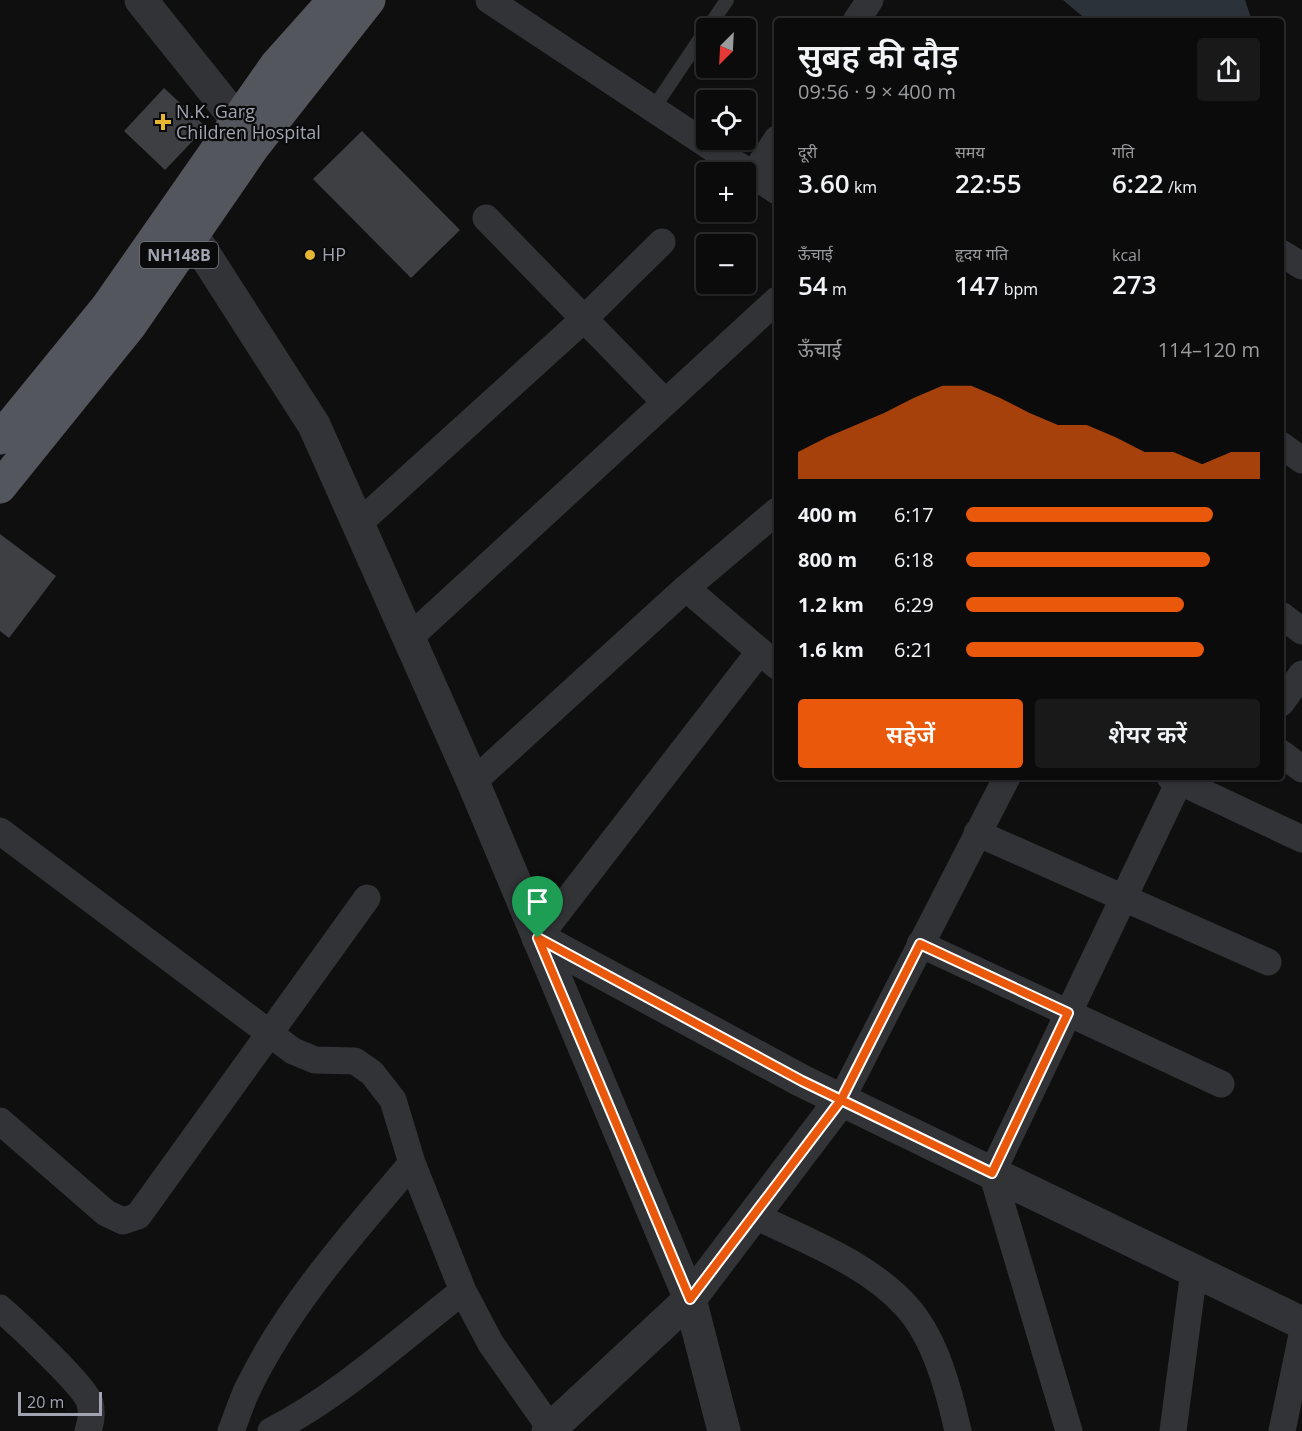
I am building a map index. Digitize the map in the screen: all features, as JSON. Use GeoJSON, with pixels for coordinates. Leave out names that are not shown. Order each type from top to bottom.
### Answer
{"type":"FeatureCollection","features":[{"type":"Feature","properties":{"kind":"highway","name":"NH148B"},"geometry":{"type":"LineString","coordinates":[[0,487],[129,326],[192,236],[245,133],[276,65],[334,0]]}},
{"type":"Feature","properties":{"kind":"highway","name":"NH148B"},"geometry":{"type":"LineString","coordinates":[[0,438],[107,307],[175,208],[369,0]]}},
{"type":"Feature","properties":{"kind":"street"},"geometry":{"type":"LineString","coordinates":[[141,0],[245,133]]}},
{"type":"Feature","properties":{"kind":"street"},"geometry":{"type":"LineString","coordinates":[[489,0],[732,162]]}},
{"type":"Feature","properties":{"kind":"street"},"geometry":{"type":"LineString","coordinates":[[858,18],[870,0]]}},
{"type":"Feature","properties":{"kind":"street"},"geometry":{"type":"LineString","coordinates":[[756,171],[774,144]]}},
{"type":"Feature","properties":{"kind":"street"},"geometry":{"type":"LineString","coordinates":[[756,178],[774,189]]}},
{"type":"Feature","properties":{"kind":"street"},"geometry":{"type":"LineString","coordinates":[[175,208],[315,425],[473,782],[690,1299],[724,1431]]}},
{"type":"Feature","properties":{"kind":"street"},"geometry":{"type":"LineString","coordinates":[[486,218],[665,402]]}},
{"type":"Feature","properties":{"kind":"street"},"geometry":{"type":"LineString","coordinates":[[358,524],[584,319],[662,242]]}},
{"type":"Feature","properties":{"kind":"street"},"geometry":{"type":"LineString","coordinates":[[1284,255],[1302,266]]}},
{"type":"Feature","properties":{"kind":"street"},"geometry":{"type":"LineString","coordinates":[[409,638],[774,303]]}},
{"type":"Feature","properties":{"kind":"street"},"geometry":{"type":"LineString","coordinates":[[1284,447],[1302,460]]}},
{"type":"Feature","properties":{"kind":"street"},"geometry":{"type":"LineString","coordinates":[[473,782],[686,588],[774,514]]}},
{"type":"Feature","properties":{"kind":"street"},"geometry":{"type":"LineString","coordinates":[[538,938],[769,658],[686,588]]}},
{"type":"Feature","properties":{"kind":"street"},"geometry":{"type":"LineString","coordinates":[[1284,617],[1302,631]]}},
{"type":"Feature","properties":{"kind":"street"},"geometry":{"type":"LineString","coordinates":[[1284,699],[1302,674]]}},
{"type":"Feature","properties":{"kind":"street"},"geometry":{"type":"LineString","coordinates":[[1284,755],[1302,769]]}},
{"type":"Feature","properties":{"kind":"street"},"geometry":{"type":"LineString","coordinates":[[0,831],[293,1051],[315,1060],[355,1061],[372,1073],[393,1100],[412,1163],[463,1291],[492,1344],[550,1430],[690,1299],[841,1100],[1005,780]]}},
{"type":"Feature","properties":{"kind":"street"},"geometry":{"type":"LineString","coordinates":[[1069,1431],[992,1173],[1123,898],[1174,780]]}},
{"type":"Feature","properties":{"kind":"street"},"geometry":{"type":"LineString","coordinates":[[1176,780],[1302,839]]}},
{"type":"Feature","properties":{"kind":"street"},"geometry":{"type":"LineString","coordinates":[[977,833],[1268,962]]}},
{"type":"Feature","properties":{"kind":"street"},"geometry":{"type":"LineString","coordinates":[[0,1121],[106,1213],[123,1221],[138,1216],[367,898]]}},
{"type":"Feature","properties":{"kind":"street"},"geometry":{"type":"LineString","coordinates":[[538,938],[841,1100],[1300,1321],[1282,1431]]}},
{"type":"Feature","properties":{"kind":"street"},"geometry":{"type":"LineString","coordinates":[[920,944],[1221,1084]]}},
{"type":"Feature","properties":{"kind":"street"},"geometry":{"type":"LineString","coordinates":[[231,1431],[247,1389],[285,1323],[323,1269],[412,1163]]}},
{"type":"Feature","properties":{"kind":"street"},"geometry":{"type":"LineString","coordinates":[[754,1215],[863,1270],[907,1306],[936,1354],[958,1431]]}},
{"type":"Feature","properties":{"kind":"street"},"geometry":{"type":"LineString","coordinates":[[1173,1431],[1194,1271]]}},
{"type":"Feature","properties":{"kind":"street"},"geometry":{"type":"LineString","coordinates":[[271,1431],[298,1417],[346,1382],[463,1291]]}},
{"type":"Feature","properties":{"kind":"street"},"geometry":{"type":"LineString","coordinates":[[0,1308],[74,1382],[90,1402],[91,1424],[88,1431]]}},
{"type":"Feature","properties":{"kind":"lane"},"geometry":{"type":"LineString","coordinates":[[715,18],[727,0]]}},
{"type":"Feature","properties":{"kind":"lane"},"geometry":{"type":"LineString","coordinates":[[653,109],[696,45]]}},
{"type":"Feature","properties":{"kind":"shaded area"},"geometry":{"type":"Polygon","coordinates":[[[1063,0],[1245,0],[1251,18],[1084,18],[1063,0]]]}},
{"type":"Feature","properties":{"kind":"building"},"geometry":{"type":"Polygon","coordinates":[[[164,88],[206,127],[165,170],[124,131],[164,88]]]}},
{"type":"Feature","properties":{"kind":"building"},"geometry":{"type":"Polygon","coordinates":[[[362,131],[460,230],[411,278],[313,179],[362,131]]]}},
{"type":"Feature","properties":{"kind":"building"},"geometry":{"type":"Polygon","coordinates":[[[0,534],[56,576],[9,638],[0,631],[0,534]]]}},
{"type":"Feature","properties":{"kind":"place","name":"N.K. Garg Children Hospital"},"geometry":{"type":"Point","coordinates":[163,122]}},
{"type":"Feature","properties":{"kind":"place","name":"HP"},"geometry":{"type":"Point","coordinates":[310,255]}},
{"type":"Feature","properties":{"kind":"route"},"geometry":{"type":"LineString","coordinates":[[538,938],[690,1299],[841,1100],[920,944],[1068,1013],[992,1173],[916,1137],[841,1100],[802,1081],[538,938]]}}]}
